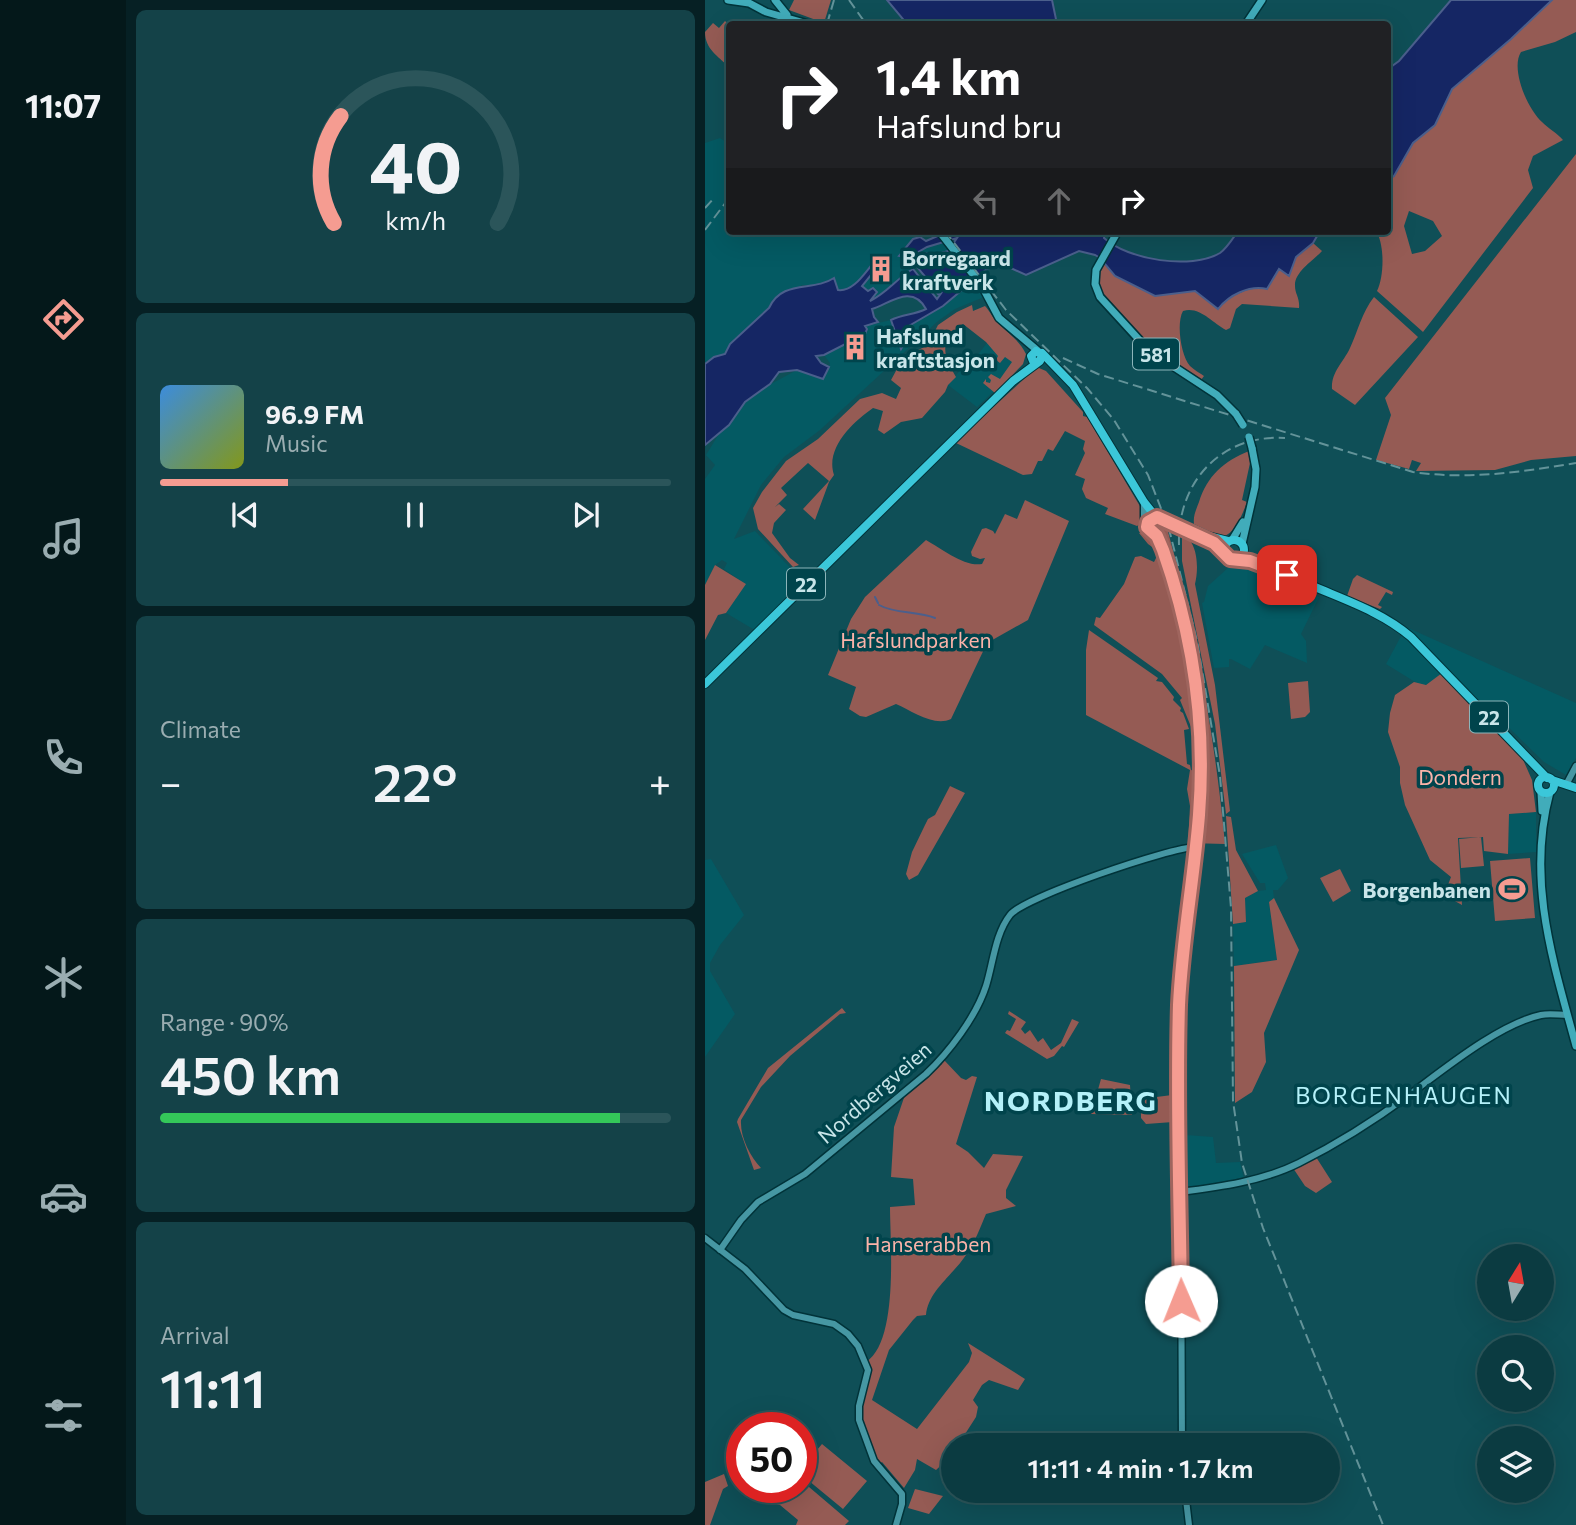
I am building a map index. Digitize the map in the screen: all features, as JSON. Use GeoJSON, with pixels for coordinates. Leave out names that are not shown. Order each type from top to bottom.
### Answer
{"type":"FeatureCollection","features":[{"type":"Feature","properties":{"kind":"highway","name":"22"},"geometry":{"type":"LineString","coordinates":[[705,684],[1036,357],[1078,394],[1144,502],[1157,517],[1214,543],[1228,558],[1287,575],[1379,615],[1395,625],[1411,637],[1549,779]]}},
{"type":"Feature","properties":{"kind":"highway","name":"22"},"geometry":{"type":"LineString","coordinates":[[1191,533],[1230,540],[1287,575]]}},
{"type":"Feature","properties":{"kind":"highway"},"geometry":{"type":"LineString","coordinates":[[1224,552],[1230,540]]}},
{"type":"Feature","properties":{"kind":"highway"},"geometry":{"type":"LineString","coordinates":[[1238,559],[1242,555],[1243,547]]}},
{"type":"Feature","properties":{"kind":"highway"},"geometry":{"type":"LineString","coordinates":[[1527,755],[1546,789]]}},
{"type":"Feature","properties":{"kind":"highway"},"geometry":{"type":"LineString","coordinates":[[1546,789],[1554,786],[1549,779]]}},
{"type":"Feature","properties":{"kind":"highway"},"geometry":{"type":"LineString","coordinates":[[1546,789],[1549,779]]}},
{"type":"Feature","properties":{"kind":"highway"},"geometry":{"type":"LineString","coordinates":[[1549,779],[1567,783],[1576,789]]}},
{"type":"Feature","properties":{"kind":"highway"},"geometry":{"type":"LineString","coordinates":[[1546,789],[1576,789]]}},
{"type":"Feature","properties":{"kind":"main road"},"geometry":{"type":"LineString","coordinates":[[728,0],[749,3],[793,21]]}},
{"type":"Feature","properties":{"kind":"main road"},"geometry":{"type":"LineString","coordinates":[[773,14],[774,0]]}},
{"type":"Feature","properties":{"kind":"main road"},"geometry":{"type":"LineString","coordinates":[[774,0],[783,12],[796,21]]}},
{"type":"Feature","properties":{"kind":"main road"},"geometry":{"type":"LineString","coordinates":[[1248,21],[1262,0]]}},
{"type":"Feature","properties":{"kind":"main road"},"geometry":{"type":"LineString","coordinates":[[942,235],[982,286],[1000,318],[1015,330],[1036,357]]}},
{"type":"Feature","properties":{"kind":"main road","name":"581"},"geometry":{"type":"LineString","coordinates":[[1116,235],[1096,270],[1095,284],[1098,292],[1143,344],[1217,395],[1236,414],[1249,437],[1256,478],[1243,547]]}},
{"type":"Feature","properties":{"kind":"main road","name":"581"},"geometry":{"type":"LineString","coordinates":[[1230,540],[1247,516]]}},
{"type":"Feature","properties":{"kind":"main road"},"geometry":{"type":"LineString","coordinates":[[1546,789],[1539,858],[1542,897],[1566,1012],[1576,1046]]}},
{"type":"Feature","properties":{"kind":"street"},"geometry":{"type":"LineString","coordinates":[[1144,502],[1144,522],[1159,540],[1187,634],[1193,664],[1201,771],[1196,847],[1179,1003],[1182,1433]]}},
{"type":"Feature","properties":{"kind":"street"},"geometry":{"type":"LineString","coordinates":[[1147,527],[1149,520],[1157,517]]}},
{"type":"Feature","properties":{"kind":"street"},"geometry":{"type":"LineString","coordinates":[[1567,783],[1576,766]]}},
{"type":"Feature","properties":{"kind":"street","name":"Nordbergveien"},"geometry":{"type":"LineString","coordinates":[[720,1250],[741,1220],[758,1202],[805,1174],[942,1058],[969,1020],[984,992],[1002,931],[1014,911],[1106,871],[1169,852],[1196,847]]}},
{"type":"Feature","properties":{"kind":"street"},"geometry":{"type":"LineString","coordinates":[[1180,1192],[1264,1176],[1301,1162],[1402,1100],[1488,1040],[1527,1019],[1566,1012]]}},
{"type":"Feature","properties":{"kind":"street"},"geometry":{"type":"LineString","coordinates":[[705,1238],[751,1275],[784,1310],[793,1315],[834,1324],[858,1346],[868,1370],[858,1413],[859,1420],[874,1461],[902,1494],[896,1525]]}},
{"type":"Feature","properties":{"kind":"street"},"geometry":{"type":"LineString","coordinates":[[1186,1503],[1189,1525]]}},
{"type":"Feature","properties":{"kind":"shaded area"},"geometry":{"type":"Polygon","coordinates":[[[720,138],[726,142],[726,235],[919,235],[913,239],[913,256],[927,247],[944,242],[950,250],[938,254],[924,253],[926,257],[918,260],[913,269],[872,301],[870,299],[875,295],[862,286],[882,261],[872,264],[853,287],[844,291],[838,290],[831,281],[819,285],[802,285],[761,314],[751,327],[730,344],[725,354],[714,357],[705,364],[705,143],[720,138]]]}},
{"type":"Feature","properties":{"kind":"shaded area"},"geometry":{"type":"Polygon","coordinates":[[[973,281],[984,297],[955,309],[938,321],[820,430],[784,457],[761,485],[734,539],[755,531],[806,584],[758,632],[726,613],[745,584],[724,569],[727,563],[722,560],[715,565],[705,585],[705,479],[715,465],[706,455],[720,432],[729,425],[744,402],[756,392],[797,370],[829,367],[830,363],[824,355],[865,334],[865,326],[891,320],[902,348],[907,327],[943,306],[973,281]]]}},
{"type":"Feature","properties":{"kind":"shaded area"},"geometry":{"type":"Polygon","coordinates":[[[1000,326],[1026,354],[1023,364],[977,407],[948,385],[962,368],[966,370],[1000,326]]]}},
{"type":"Feature","properties":{"kind":"shaded area"},"geometry":{"type":"Polygon","coordinates":[[[1229,567],[1258,570],[1319,597],[1301,634],[1306,641],[1307,663],[1265,645],[1250,669],[1231,659],[1229,667],[1214,668],[1202,603],[1208,586],[1229,567]]]}},
{"type":"Feature","properties":{"kind":"shaded area"},"geometry":{"type":"Polygon","coordinates":[[[1406,627],[1576,703],[1576,758],[1566,775],[1544,762],[1502,721],[1443,673],[1426,685],[1420,685],[1386,664],[1406,627]]]}},
{"type":"Feature","properties":{"kind":"shaded area"},"geometry":{"type":"Polygon","coordinates":[[[1536,812],[1536,852],[1508,854],[1509,814],[1536,812]]]}},
{"type":"Feature","properties":{"kind":"shaded area"},"geometry":{"type":"Polygon","coordinates":[[[1276,845],[1288,878],[1278,890],[1273,890],[1274,898],[1269,903],[1277,960],[1234,966],[1233,924],[1246,922],[1245,898],[1266,890],[1265,883],[1260,883],[1242,854],[1276,845]]]}},
{"type":"Feature","properties":{"kind":"shaded area"},"geometry":{"type":"Polygon","coordinates":[[[711,859],[744,915],[720,945],[710,963],[710,971],[735,1014],[705,1057],[705,860],[711,859]]]}},
{"type":"Feature","properties":{"kind":"shaded area"},"geometry":{"type":"Polygon","coordinates":[[[1186,1135],[1213,1137],[1216,1163],[1240,1162],[1244,1179],[1188,1189],[1186,1135]]]}},
{"type":"Feature","properties":{"kind":"green space"},"geometry":{"type":"Polygon","coordinates":[[[794,0],[831,0],[825,21],[789,10],[794,0]]]}},
{"type":"Feature","properties":{"kind":"green space"},"geometry":{"type":"Polygon","coordinates":[[[1552,0],[1576,0],[1576,32],[1555,42],[1521,52],[1518,59],[1519,78],[1531,108],[1542,122],[1563,140],[1533,156],[1528,170],[1533,188],[1423,332],[1377,291],[1383,261],[1378,235],[1391,235],[1391,178],[1413,143],[1435,125],[1452,89],[1552,0]],[[1409,211],[1404,226],[1412,254],[1425,251],[1442,236],[1433,221],[1409,211]]]}},
{"type":"Feature","properties":{"kind":"green space"},"geometry":{"type":"Polygon","coordinates":[[[726,22],[726,64],[710,48],[706,38],[705,32],[713,23],[719,28],[726,22]]]}},
{"type":"Feature","properties":{"kind":"green space"},"geometry":{"type":"Polygon","coordinates":[[[1576,154],[1576,456],[1531,460],[1495,470],[1416,471],[1421,463],[1412,460],[1409,469],[1376,460],[1391,415],[1385,398],[1576,154]]]}},
{"type":"Feature","properties":{"kind":"green space"},"geometry":{"type":"Polygon","coordinates":[[[1313,243],[1322,251],[1298,276],[1295,289],[1299,308],[1242,304],[1236,309],[1230,328],[1226,330],[1200,313],[1183,311],[1180,323],[1182,347],[1190,366],[1204,376],[1201,380],[1145,343],[1099,289],[1103,262],[1115,276],[1155,296],[1195,290],[1226,299],[1256,286],[1267,289],[1279,268],[1288,276],[1296,257],[1313,243]]]}},
{"type":"Feature","properties":{"kind":"green space"},"geometry":{"type":"Polygon","coordinates":[[[1374,297],[1418,337],[1355,405],[1332,389],[1332,383],[1374,297]]]}},
{"type":"Feature","properties":{"kind":"green space"},"geometry":{"type":"Polygon","coordinates":[[[972,305],[973,311],[985,306],[1024,349],[1026,354],[1023,364],[995,393],[983,383],[986,379],[986,382],[990,383],[988,377],[991,374],[1000,379],[1012,362],[1005,357],[1000,363],[996,360],[998,356],[986,342],[963,324],[955,331],[945,349],[956,377],[945,392],[922,418],[901,422],[884,434],[878,430],[883,411],[873,408],[849,428],[833,455],[834,475],[815,520],[803,509],[829,481],[808,463],[781,488],[787,495],[775,507],[779,504],[786,510],[774,523],[772,533],[790,558],[799,565],[793,567],[758,529],[753,508],[762,492],[786,461],[818,439],[860,399],[882,393],[896,399],[901,388],[891,380],[903,358],[928,345],[938,325],[972,305]]]}},
{"type":"Feature","properties":{"kind":"green space"},"geometry":{"type":"Polygon","coordinates":[[[1039,368],[1046,371],[1083,412],[1083,416],[1087,417],[1141,508],[1140,524],[1137,526],[1105,514],[1108,508],[1086,498],[1082,489],[1085,479],[1075,475],[1085,453],[1085,441],[1065,431],[1053,451],[1048,449],[1042,461],[1038,461],[1032,474],[1023,475],[956,443],[1039,368]]]}},
{"type":"Feature","properties":{"kind":"green space"},"geometry":{"type":"Polygon","coordinates":[[[1249,451],[1250,463],[1242,500],[1247,502],[1235,528],[1222,537],[1194,524],[1202,493],[1212,477],[1224,465],[1249,451]]]}},
{"type":"Feature","properties":{"kind":"green space","name":"Hafslundparken"},"geometry":{"type":"Polygon","coordinates":[[[1025,500],[1069,521],[1028,620],[987,643],[951,719],[930,720],[896,704],[866,717],[849,709],[856,687],[828,675],[851,619],[865,597],[926,540],[968,563],[982,564],[985,558],[972,556],[971,552],[982,529],[986,528],[995,534],[1005,514],[1017,519],[1025,500]]]}},
{"type":"Feature","properties":{"kind":"green space"},"geometry":{"type":"Polygon","coordinates":[[[1154,523],[1167,528],[1187,606],[1210,724],[1225,844],[1188,843],[1190,806],[1187,789],[1190,770],[1086,715],[1086,650],[1089,630],[1158,678],[1156,681],[1162,682],[1174,697],[1173,700],[1181,708],[1189,729],[1184,730],[1187,764],[1195,771],[1194,734],[1180,700],[1182,698],[1162,674],[1094,625],[1096,617],[1100,618],[1124,584],[1135,557],[1141,556],[1154,562],[1159,552],[1139,533],[1145,531],[1154,540],[1172,583],[1163,549],[1147,527],[1154,523]],[[1182,623],[1190,660],[1193,664],[1182,623]]]}},
{"type":"Feature","properties":{"kind":"green space"},"geometry":{"type":"Polygon","coordinates":[[[1182,534],[1191,543],[1196,556],[1195,584],[1215,685],[1230,811],[1226,814],[1215,724],[1182,561],[1182,534]]]}},
{"type":"Feature","properties":{"kind":"green space"},"geometry":{"type":"Polygon","coordinates":[[[715,565],[746,584],[726,613],[718,615],[705,640],[705,585],[715,565]]]}},
{"type":"Feature","properties":{"kind":"green space"},"geometry":{"type":"Polygon","coordinates":[[[1357,575],[1393,592],[1392,595],[1386,592],[1378,605],[1382,607],[1380,609],[1347,596],[1357,575]]]}},
{"type":"Feature","properties":{"kind":"green space","name":"Dondern"},"geometry":{"type":"Polygon","coordinates":[[[1442,673],[1521,755],[1532,780],[1536,812],[1509,814],[1508,854],[1484,851],[1483,837],[1458,838],[1462,905],[1444,895],[1451,877],[1430,860],[1405,805],[1400,767],[1388,732],[1395,695],[1414,682],[1426,685],[1442,673]]]}},
{"type":"Feature","properties":{"kind":"green space"},"geometry":{"type":"Polygon","coordinates":[[[1308,681],[1310,712],[1305,717],[1291,719],[1288,683],[1308,681]]]}},
{"type":"Feature","properties":{"kind":"green space"},"geometry":{"type":"Polygon","coordinates":[[[950,786],[965,793],[918,875],[909,880],[906,874],[912,852],[928,819],[935,815],[950,786]]]}},
{"type":"Feature","properties":{"kind":"green space"},"geometry":{"type":"Polygon","coordinates":[[[1226,816],[1231,817],[1236,850],[1258,891],[1245,898],[1246,922],[1233,924],[1226,816]]]}},
{"type":"Feature","properties":{"kind":"green space"},"geometry":{"type":"Polygon","coordinates":[[[1481,837],[1484,866],[1461,868],[1459,839],[1481,837]]]}},
{"type":"Feature","properties":{"kind":"green space","name":"Borgenbanen"},"geometry":{"type":"Polygon","coordinates":[[[1530,858],[1535,918],[1495,921],[1490,861],[1530,858]]]}},
{"type":"Feature","properties":{"kind":"green space"},"geometry":{"type":"Polygon","coordinates":[[[1340,869],[1351,891],[1333,902],[1320,878],[1340,869]]]}},
{"type":"Feature","properties":{"kind":"green space"},"geometry":{"type":"Polygon","coordinates":[[[1274,898],[1299,950],[1264,1033],[1266,1062],[1252,1092],[1235,1103],[1234,966],[1277,960],[1269,902],[1274,898]]]}},
{"type":"Feature","properties":{"kind":"green space"},"geometry":{"type":"Polygon","coordinates":[[[842,1008],[846,1013],[840,1014],[790,1056],[761,1087],[741,1120],[747,1146],[761,1168],[754,1170],[737,1122],[738,1119],[768,1068],[842,1008]]]}},
{"type":"Feature","properties":{"kind":"green space"},"geometry":{"type":"Polygon","coordinates":[[[1009,1011],[1026,1022],[1021,1029],[1025,1034],[1030,1030],[1038,1042],[1043,1038],[1051,1050],[1061,1043],[1072,1019],[1079,1022],[1064,1047],[1047,1059],[1005,1033],[1010,1031],[1016,1019],[1008,1014],[1009,1011]]]}},
{"type":"Feature","properties":{"kind":"green space","name":"Hanserabben"},"geometry":{"type":"Polygon","coordinates":[[[944,1060],[966,1080],[972,1076],[977,1077],[956,1144],[984,1168],[993,1154],[1023,1156],[1006,1190],[1006,1198],[1016,1206],[986,1214],[969,1250],[931,1298],[926,1315],[917,1316],[889,1350],[872,1400],[917,1429],[969,1362],[972,1353],[968,1343],[1025,1379],[1018,1390],[989,1380],[982,1385],[973,1400],[978,1407],[976,1417],[966,1433],[941,1433],[941,1465],[936,1470],[917,1459],[915,1470],[904,1488],[882,1462],[877,1466],[861,1428],[860,1403],[866,1362],[877,1351],[888,1313],[891,1266],[890,1207],[915,1205],[913,1179],[891,1177],[894,1127],[907,1089],[937,1063],[941,1065],[944,1060]]]}},
{"type":"Feature","properties":{"kind":"green space"},"geometry":{"type":"Polygon","coordinates":[[[1101,1079],[1130,1085],[1132,1115],[1091,1114],[1101,1079]]]}},
{"type":"Feature","properties":{"kind":"green space"},"geometry":{"type":"Polygon","coordinates":[[[1172,1095],[1173,1122],[1146,1124],[1141,1118],[1141,1099],[1172,1095]]]}},
{"type":"Feature","properties":{"kind":"green space"},"geometry":{"type":"Polygon","coordinates":[[[1316,1157],[1332,1182],[1316,1193],[1305,1186],[1293,1168],[1316,1157]]]}},
{"type":"Feature","properties":{"kind":"green space"},"geometry":{"type":"Polygon","coordinates":[[[822,1444],[867,1481],[843,1509],[817,1488],[817,1450],[822,1444]]]}},
{"type":"Feature","properties":{"kind":"green space"},"geometry":{"type":"Polygon","coordinates":[[[724,1474],[726,1480],[726,1487],[710,1525],[705,1525],[705,1482],[724,1474]]]}},
{"type":"Feature","properties":{"kind":"green space"},"geometry":{"type":"Polygon","coordinates":[[[915,1489],[941,1496],[929,1514],[908,1508],[915,1489]]]}},
{"type":"Feature","properties":{"kind":"green space"},"geometry":{"type":"Polygon","coordinates":[[[817,1494],[849,1521],[845,1525],[796,1525],[798,1520],[780,1505],[771,1504],[817,1503],[817,1494]]]}},
{"type":"Feature","properties":{"kind":"water"},"geometry":{"type":"Polygon","coordinates":[[[887,0],[1052,0],[1056,21],[904,21],[887,0]]]}},
{"type":"Feature","properties":{"kind":"water"},"geometry":{"type":"Polygon","coordinates":[[[1451,0],[1552,0],[1452,89],[1435,125],[1413,143],[1391,178],[1391,67],[1451,0]]]}},
{"type":"Feature","properties":{"kind":"water"},"geometry":{"type":"Polygon","coordinates":[[[940,235],[1104,235],[1104,238],[1115,246],[1128,252],[1177,262],[1208,258],[1220,253],[1235,235],[1318,235],[1313,243],[1296,257],[1289,276],[1279,269],[1267,289],[1253,288],[1240,292],[1218,309],[1195,291],[1155,296],[1115,276],[1095,255],[1079,251],[1026,275],[1002,264],[987,269],[943,306],[907,327],[901,349],[891,320],[926,309],[914,297],[900,297],[872,309],[878,322],[865,326],[865,334],[824,355],[816,356],[821,363],[829,367],[823,379],[797,370],[779,372],[770,384],[745,402],[729,425],[705,445],[705,364],[714,357],[725,354],[730,344],[769,308],[775,299],[790,289],[817,285],[834,278],[838,290],[844,290],[859,280],[875,261],[883,260],[862,286],[868,291],[873,288],[877,292],[870,301],[913,269],[937,299],[942,292],[938,294],[929,282],[932,279],[927,279],[917,267],[918,259],[925,257],[924,253],[938,254],[948,251],[957,238],[927,247],[908,258],[899,256],[913,239],[920,237],[926,241],[940,235]]]}},
{"type":"Feature","properties":{"kind":"waterway"},"geometry":{"type":"LineString","coordinates":[[875,597],[878,603]]}},
{"type":"Feature","properties":{"kind":"waterway"},"geometry":{"type":"LineString","coordinates":[[879,605],[935,618]]}},
{"type":"Feature","properties":{"kind":"waterway"},"geometry":{"type":"LineString","coordinates":[[1185,1358],[1185,1433]]}},
{"type":"Feature","properties":{"kind":"waterway"},"geometry":{"type":"LineString","coordinates":[[1190,1503],[1190,1507]]}},
{"type":"Feature","properties":{"kind":"railway"},"geometry":{"type":"LineString","coordinates":[[828,21],[834,0]]}},
{"type":"Feature","properties":{"kind":"railway"},"geometry":{"type":"LineString","coordinates":[[849,0],[864,21]]}},
{"type":"Feature","properties":{"kind":"railway"},"geometry":{"type":"LineString","coordinates":[[705,208],[714,198]]}},
{"type":"Feature","properties":{"kind":"railway"},"geometry":{"type":"LineString","coordinates":[[705,230],[726,202]]}},
{"type":"Feature","properties":{"kind":"railway"},"geometry":{"type":"LineString","coordinates":[[948,235],[1006,310],[1087,388],[1114,420],[1148,475],[1169,529],[1197,641],[1220,776],[1231,908],[1233,1101],[1242,1163],[1263,1228],[1383,1525]]}},
{"type":"Feature","properties":{"kind":"railway"},"geometry":{"type":"LineString","coordinates":[[1063,358],[1098,374],[1413,472],[1474,475],[1576,463]]}},
{"type":"Feature","properties":{"kind":"railway"},"geometry":{"type":"LineString","coordinates":[[1179,545],[1180,522],[1186,501],[1207,466],[1223,453],[1241,444],[1262,439],[1285,438]]}},
{"type":"Feature","properties":{"kind":"place","name":"Borregaard kraftverk"},"geometry":{"type":"Point","coordinates":[881,269]}},
{"type":"Feature","properties":{"kind":"place","name":"Hafslund kraftstasjon"},"geometry":{"type":"Point","coordinates":[855,347]}},
{"type":"Feature","properties":{"kind":"place","name":"Borgenbanen"},"geometry":{"type":"Point","coordinates":[1512,889]}},
{"type":"Feature","properties":{"kind":"district","name":"BORGENHAUGEN"},"geometry":{"type":"Point","coordinates":[1404,1095]}},
{"type":"Feature","properties":{"kind":"district","name":"NORDBERG"},"geometry":{"type":"Point","coordinates":[1071,1100]}},
{"type":"Feature","properties":{"kind":"route"},"geometry":{"type":"LineString","coordinates":[[1181,1301],[1179,1003],[1199,815],[1201,760],[1198,702],[1191,649],[1163,550],[1157,536],[1147,527],[1148,522],[1157,517],[1214,543],[1230,559],[1250,561],[1287,575]]}}]}
